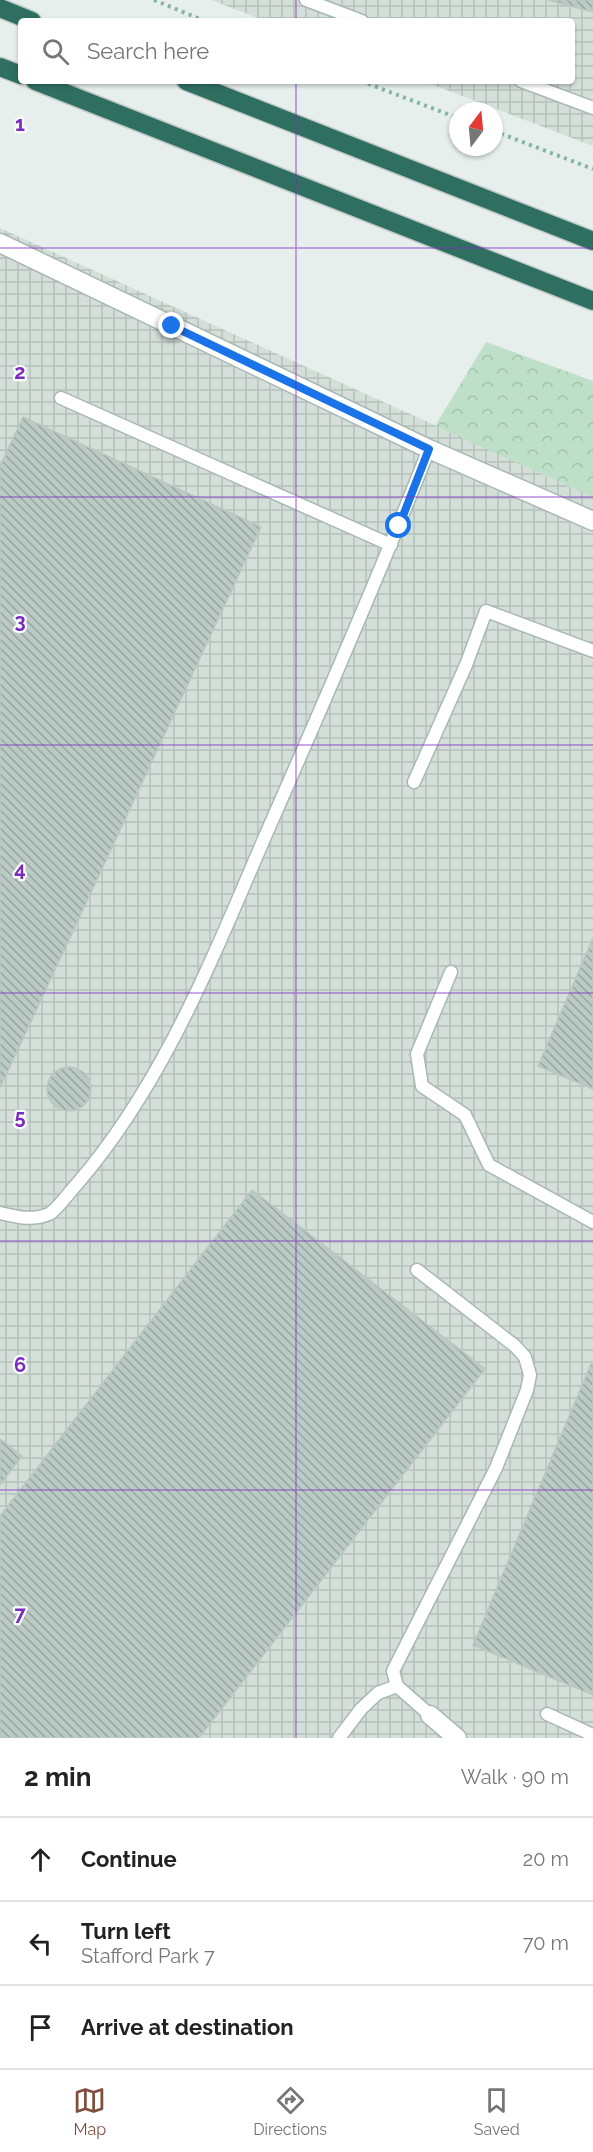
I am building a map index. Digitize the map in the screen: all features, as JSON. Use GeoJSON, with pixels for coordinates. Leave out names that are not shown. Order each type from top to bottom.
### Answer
{"type":"FeatureCollection","features":[{"type":"Feature","properties":{"kind":"highway"},"geometry":{"type":"LineString","coordinates":[[0,8],[25,18]]}},
{"type":"Feature","properties":{"kind":"highway"},"geometry":{"type":"LineString","coordinates":[[0,67],[18,74]]}},
{"type":"Feature","properties":{"kind":"highway"},"geometry":{"type":"LineString","coordinates":[[43,84],[593,301]]}},
{"type":"Feature","properties":{"kind":"highway"},"geometry":{"type":"LineString","coordinates":[[194,84],[593,241]]}},
{"type":"Feature","properties":{"kind":"street"},"geometry":{"type":"LineString","coordinates":[[0,243],[429,449],[593,521]]}},
{"type":"Feature","properties":{"kind":"street"},"geometry":{"type":"LineString","coordinates":[[430,1715],[457,1738]]}},
{"type":"Feature","properties":{"kind":"lane"},"geometry":{"type":"LineString","coordinates":[[306,0],[354,18]]}},
{"type":"Feature","properties":{"kind":"lane"},"geometry":{"type":"LineString","coordinates":[[529,84],[593,108]]}},
{"type":"Feature","properties":{"kind":"lane"},"geometry":{"type":"LineString","coordinates":[[61,398],[392,545]]}},
{"type":"Feature","properties":{"kind":"lane"},"geometry":{"type":"LineString","coordinates":[[0,1214],[24,1219],[51,1213],[100,1157],[152,1078],[202,980],[392,545],[429,449]]}},
{"type":"Feature","properties":{"kind":"lane"},"geometry":{"type":"LineString","coordinates":[[414,782],[466,665],[486,611],[593,651]]}},
{"type":"Feature","properties":{"kind":"lane"},"geometry":{"type":"LineString","coordinates":[[450,972],[417,1054],[422,1086],[465,1115],[489,1165],[593,1222]]}},
{"type":"Feature","properties":{"kind":"lane"},"geometry":{"type":"LineString","coordinates":[[417,1270],[515,1346],[525,1357],[530,1376],[527,1390],[496,1467],[393,1671],[396,1686],[430,1715]]}},
{"type":"Feature","properties":{"kind":"lane"},"geometry":{"type":"LineString","coordinates":[[339,1738],[361,1709],[378,1693],[396,1686]]}},
{"type":"Feature","properties":{"kind":"lane"},"geometry":{"type":"LineString","coordinates":[[547,1714],[593,1735]]}},
{"type":"Feature","properties":{"kind":"path"},"geometry":{"type":"LineString","coordinates":[[154,0],[198,18]]}},
{"type":"Feature","properties":{"kind":"path"},"geometry":{"type":"LineString","coordinates":[[369,84],[449,115]]}},
{"type":"Feature","properties":{"kind":"path"},"geometry":{"type":"LineString","coordinates":[[503,134],[593,169]]}},
{"type":"Feature","properties":{"kind":"shaded area"},"geometry":{"type":"Polygon","coordinates":[[[211,0],[593,0],[593,146],[503,112],[503,102],[478,102],[431,84],[575,84],[575,18],[258,18],[211,0]]]}},
{"type":"Feature","properties":{"kind":"shaded area"},"geometry":{"type":"Polygon","coordinates":[[[0,228],[593,497],[593,1738],[0,1738],[0,228]]]}},
{"type":"Feature","properties":{"kind":"green space"},"geometry":{"type":"Polygon","coordinates":[[[486,342],[593,381],[593,497],[435,426],[486,342]]]}},
{"type":"Feature","properties":{"kind":"building"},"geometry":{"type":"Polygon","coordinates":[[[548,0],[593,0],[593,12],[548,0]]]}},
{"type":"Feature","properties":{"kind":"building"},"geometry":{"type":"Polygon","coordinates":[[[23,417],[261,527],[0,1088],[0,466],[23,417]]]}},
{"type":"Feature","properties":{"kind":"building"},"geometry":{"type":"Polygon","coordinates":[[[593,938],[593,1089],[538,1066],[593,938]]]}},
{"type":"Feature","properties":{"kind":"building"},"geometry":{"type":"Polygon","coordinates":[[[69,1067],[84,1074],[91,1089],[84,1104],[69,1111],[54,1104],[47,1089],[54,1074],[69,1067]]]}},
{"type":"Feature","properties":{"kind":"building"},"geometry":{"type":"Polygon","coordinates":[[[252,1190],[485,1369],[199,1738],[0,1738],[0,1516],[252,1190]]]}},
{"type":"Feature","properties":{"kind":"building"},"geometry":{"type":"Polygon","coordinates":[[[591,1364],[593,1365],[593,1695],[473,1645],[591,1364]]]}},
{"type":"Feature","properties":{"kind":"building"},"geometry":{"type":"Polygon","coordinates":[[[0,1439],[22,1456],[0,1485],[0,1439]]]}},
{"type":"Feature","properties":{"kind":"route"},"geometry":{"type":"LineString","coordinates":[[172,326],[429,449],[399,526]]}}]}
